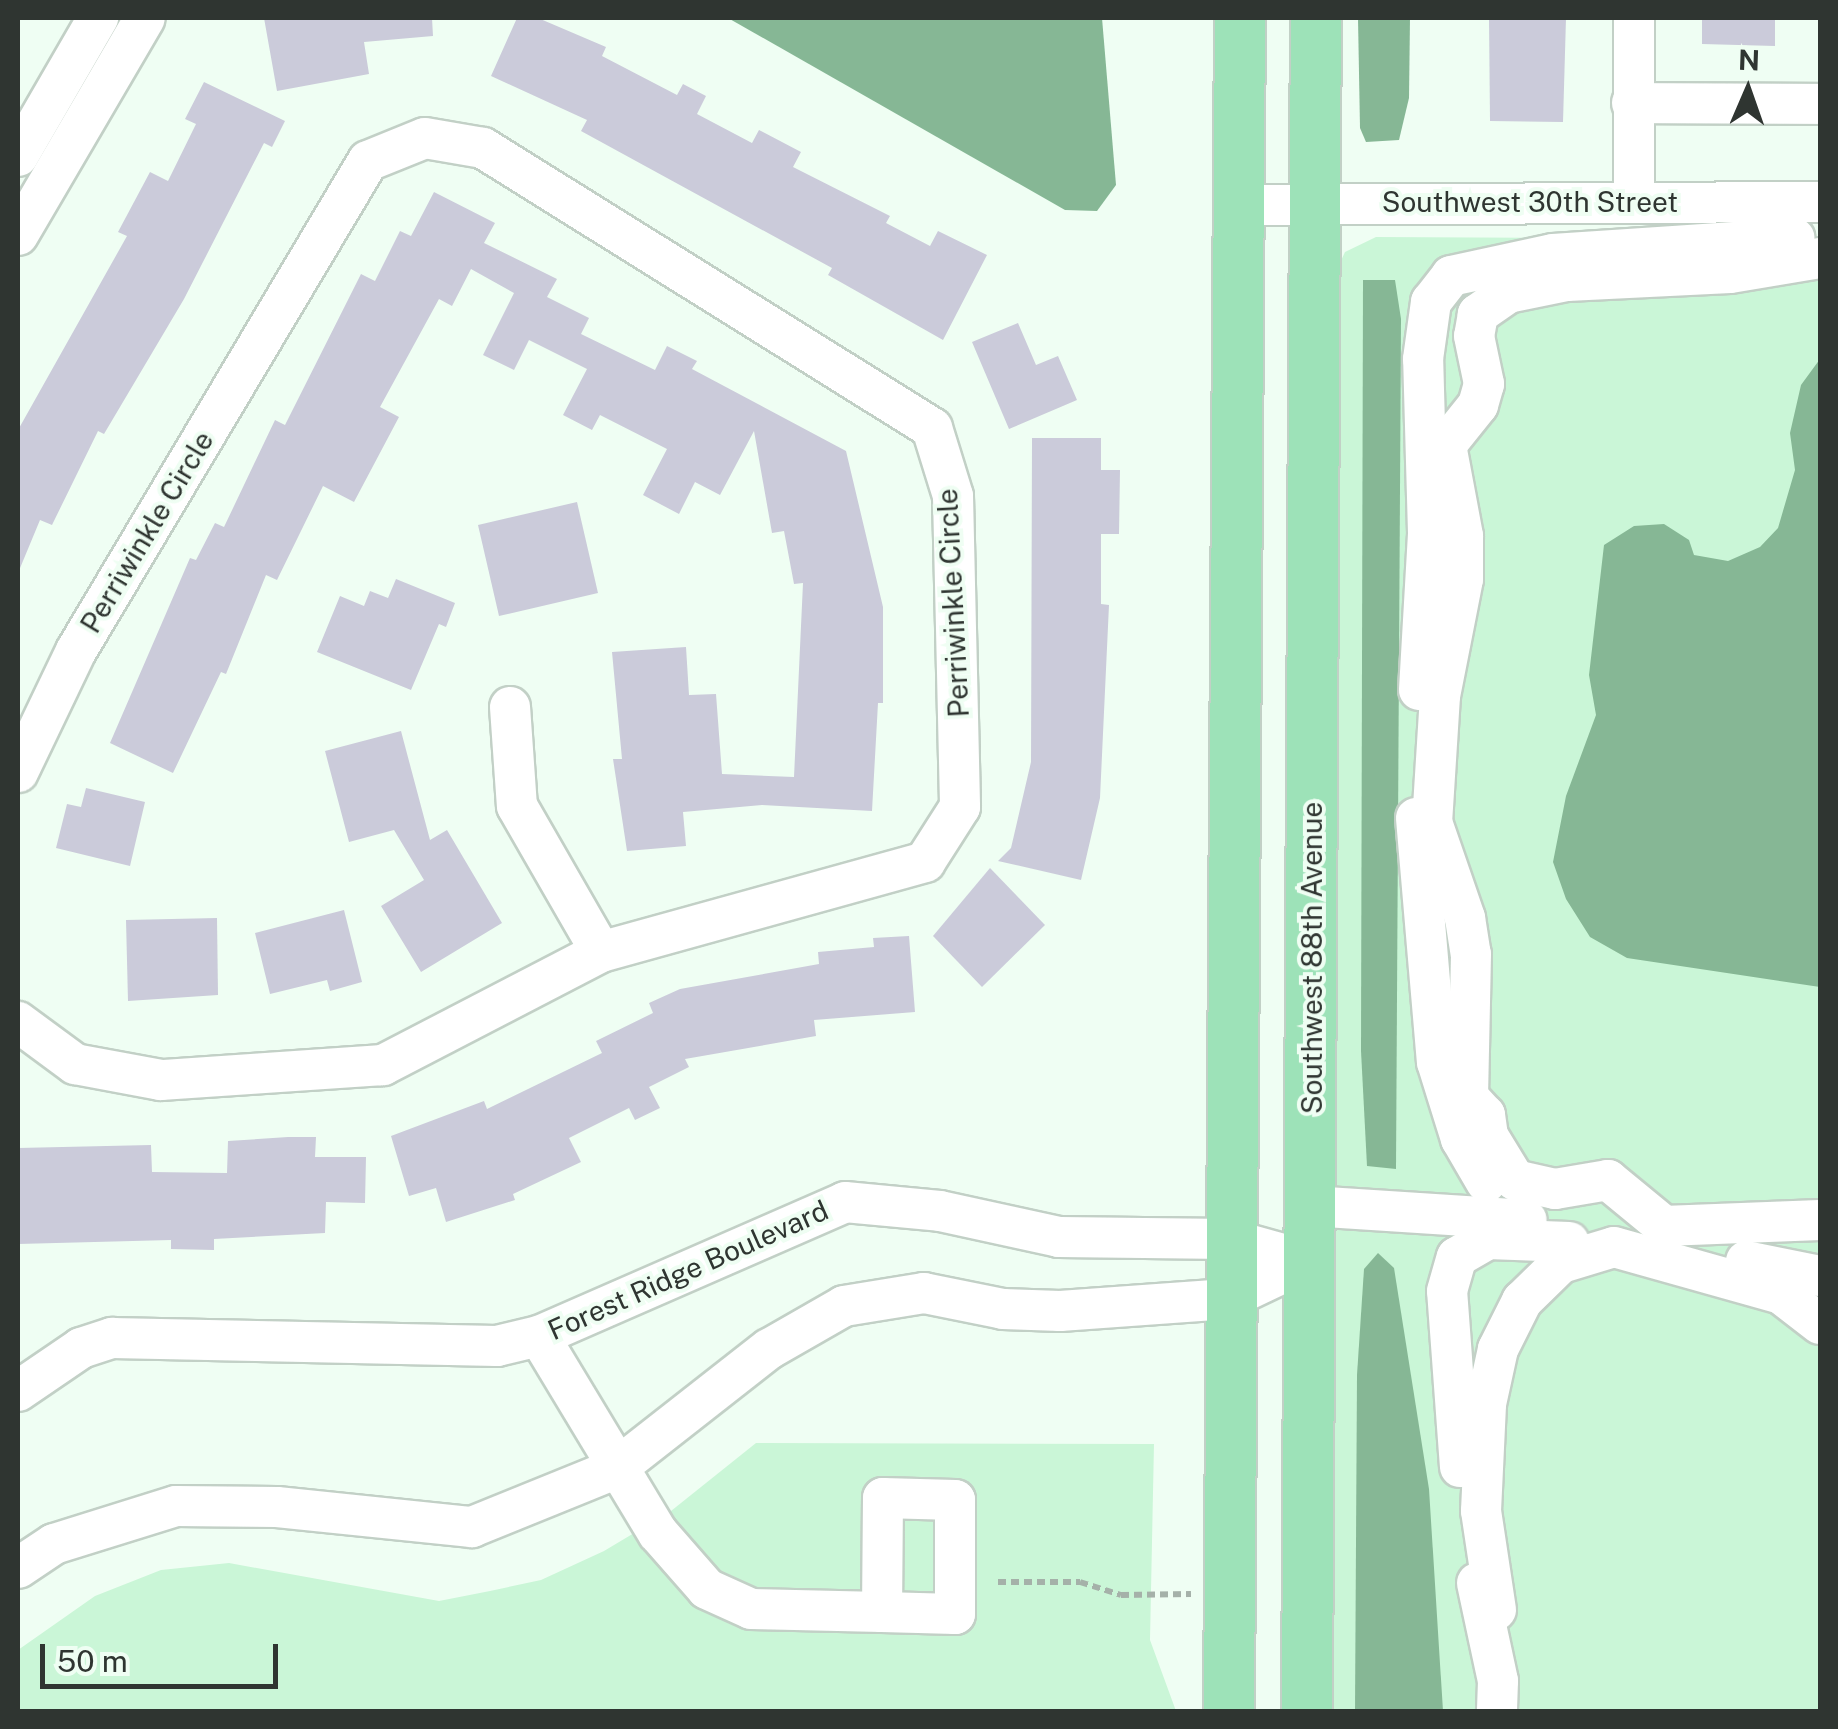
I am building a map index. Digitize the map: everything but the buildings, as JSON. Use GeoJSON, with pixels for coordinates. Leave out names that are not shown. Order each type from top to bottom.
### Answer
{"type":"FeatureCollection","features":[{"type":"Feature","properties":{"kind":"main road"},"geometry":{"type":"LineString","coordinates":[[1230,1712],[1228,1299],[1240,18]]}},
{"type":"Feature","properties":{"kind":"main road","name":"Southwest 88th Avenue"},"geometry":{"type":"LineString","coordinates":[[1307,1712],[1316,18]]}},
{"type":"Feature","properties":{"kind":"street"},"geometry":{"type":"LineString","coordinates":[[18,156],[98,18]]}},
{"type":"Feature","properties":{"kind":"street"},"geometry":{"type":"LineString","coordinates":[[18,235],[145,18]]}},
{"type":"Feature","properties":{"kind":"street"},"geometry":{"type":"LineString","coordinates":[[1634,18],[1634,201]]}},
{"type":"Feature","properties":{"kind":"street"},"geometry":{"type":"LineString","coordinates":[[1632,103],[1820,104]]}},
{"type":"Feature","properties":{"kind":"street","name":"Perriwinkle Circle"},"geometry":{"type":"LineString","coordinates":[[18,772],[76,651],[368,162],[425,138],[484,148],[932,428],[953,496],[960,807],[925,862],[602,952],[382,1064],[161,1080],[75,1064],[18,1022]]}},
{"type":"Feature","properties":{"kind":"street","name":"Southwest 30th Street"},"geometry":{"type":"LineString","coordinates":[[1240,205],[1820,202]]}},
{"type":"Feature","properties":{"kind":"street"},"geometry":{"type":"LineString","coordinates":[[1515,1201],[1484,1181],[1461,1139],[1436,1062],[1428,996],[1416,750],[1428,533],[1423,359],[1431,302],[1451,276],[1553,254],[1820,237]]}},
{"type":"Feature","properties":{"kind":"street"},"geometry":{"type":"LineString","coordinates":[[1820,258],[1730,272],[1567,281],[1508,293],[1478,314],[1474,336],[1484,384],[1478,405],[1446,445],[1463,536],[1463,578],[1440,696],[1432,822],[1471,954],[1468,1096],[1485,1115],[1488,1136],[1515,1180],[1556,1188],[1608,1180],[1664,1226],[1820,1220]]}},
{"type":"Feature","properties":{"kind":"street"},"geometry":{"type":"LineString","coordinates":[[510,706],[517,806],[602,952]]}},
{"type":"Feature","properties":{"kind":"street","name":"Forest Ridge Boulevard"},"geometry":{"type":"LineString","coordinates":[[18,1391],[81,1348],[112,1338],[172,1334],[439,1347],[498,1346],[539,1336],[845,1202],[940,1211],[1059,1237],[1229,1238],[1308,1261]]}},
{"type":"Feature","properties":{"kind":"street"},"geometry":{"type":"LineString","coordinates":[[1311,1206],[1543,1222],[1820,1276]]}},
{"type":"Feature","properties":{"kind":"street"},"geometry":{"type":"LineString","coordinates":[[1497,1712],[1498,1681],[1462,1528],[1447,1290],[1456,1256],[1488,1238],[1569,1242]]}},
{"type":"Feature","properties":{"kind":"street"},"geometry":{"type":"LineString","coordinates":[[1496,1610],[1481,1511],[1486,1404],[1498,1350],[1522,1301],[1561,1263],[1614,1247],[1766,1288],[1819,1322]]}},
{"type":"Feature","properties":{"kind":"street"},"geometry":{"type":"LineString","coordinates":[[18,1568],[54,1544],[176,1506],[277,1507],[472,1527],[618,1468],[769,1350],[844,1306],[924,1294],[1003,1309],[1060,1311],[1228,1299],[1308,1261]]}},
{"type":"Feature","properties":{"kind":"street"},"geometry":{"type":"LineString","coordinates":[[539,1336],[658,1533],[707,1589],[750,1609],[882,1612]]}},
{"type":"Feature","properties":{"kind":"path"},"geometry":{"type":"LineString","coordinates":[[998,1582],[1080,1582],[1121,1595],[1192,1594]]}},
{"type":"Feature","properties":{"kind":"shaded area"},"geometry":{"type":"Polygon","coordinates":[[[728,18],[1102,18],[1116,185],[1097,211],[1065,210],[728,18]]]}},
{"type":"Feature","properties":{"kind":"shaded area"},"geometry":{"type":"Polygon","coordinates":[[[1358,18],[1410,18],[1409,98],[1399,140],[1366,142],[1360,128],[1358,18]]]}},
{"type":"Feature","properties":{"kind":"shaded area"},"geometry":{"type":"Polygon","coordinates":[[[1376,237],[1820,239],[1820,1711],[1331,1711],[1330,284],[1345,252],[1376,237]]]}},
{"type":"Feature","properties":{"kind":"shaded area"},"geometry":{"type":"Polygon","coordinates":[[[1363,280],[1395,280],[1401,319],[1396,1169],[1367,1166],[1361,1051],[1363,280]]]}},
{"type":"Feature","properties":{"kind":"shaded area"},"geometry":{"type":"Polygon","coordinates":[[[1820,359],[1820,987],[1627,958],[1590,937],[1566,899],[1553,862],[1566,796],[1596,715],[1589,675],[1604,545],[1634,526],[1664,524],[1689,540],[1694,555],[1728,561],[1760,547],[1778,528],[1795,470],[1790,433],[1801,385],[1820,359]]]}},
{"type":"Feature","properties":{"kind":"shaded area"},"geometry":{"type":"Polygon","coordinates":[[[1378,1253],[1394,1268],[1429,1489],[1443,1711],[1355,1711],[1357,1375],[1364,1269],[1378,1253]]]}},
{"type":"Feature","properties":{"kind":"shaded area"},"geometry":{"type":"Polygon","coordinates":[[[756,1443],[1154,1444],[1150,1640],[1176,1711],[18,1711],[18,1650],[95,1596],[161,1570],[229,1563],[439,1601],[490,1591],[541,1580],[604,1551],[671,1511],[756,1443]]]}}]}
